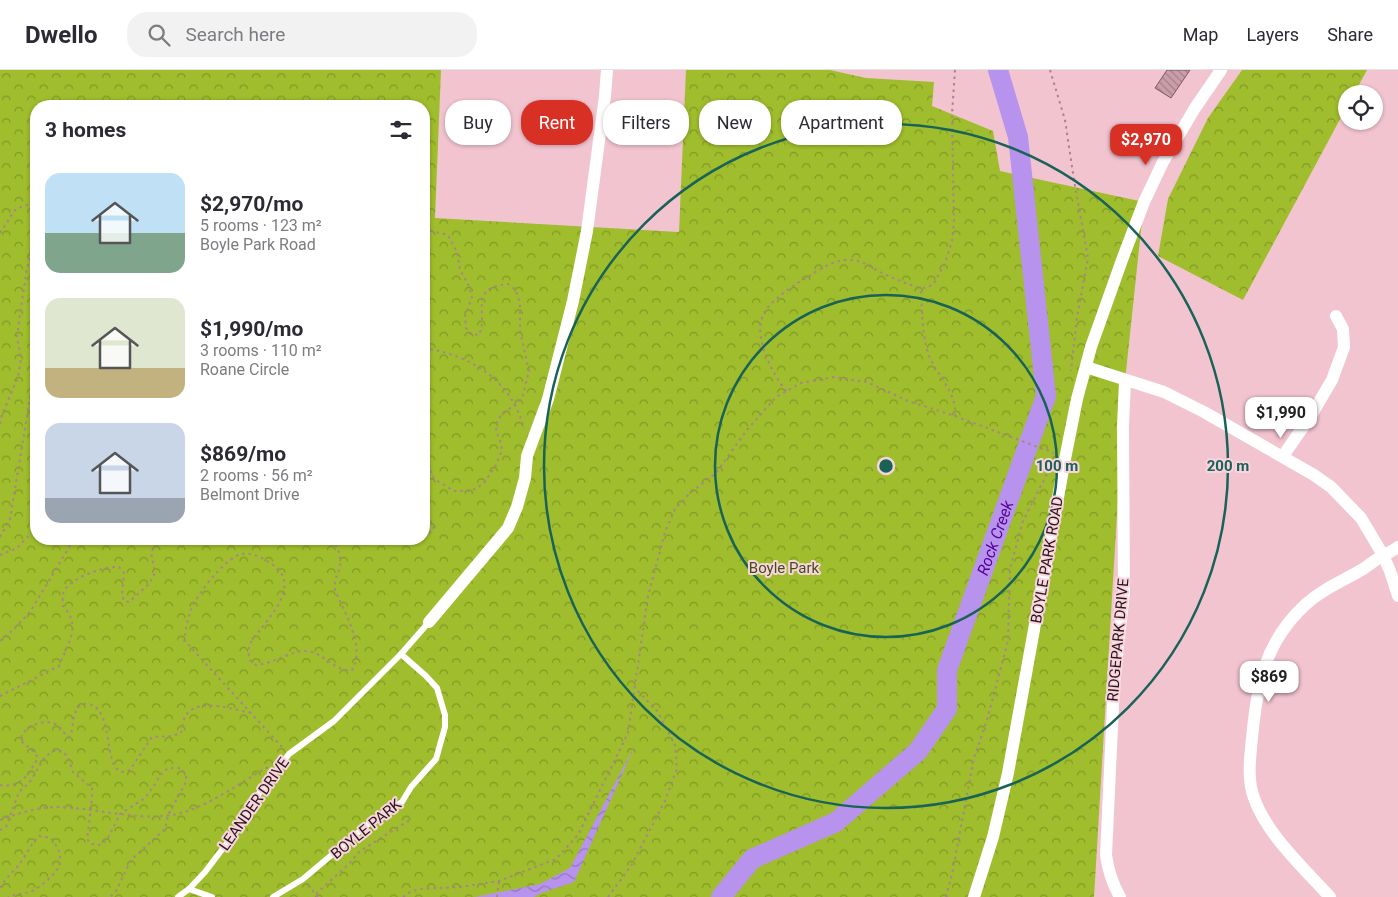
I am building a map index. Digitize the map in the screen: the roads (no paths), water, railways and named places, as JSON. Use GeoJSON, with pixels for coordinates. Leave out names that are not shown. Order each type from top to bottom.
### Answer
{"type":"FeatureCollection","features":[{"type":"Feature","properties":{"kind":"street"},"geometry":{"type":"LineString","coordinates":[[429,622],[508,528],[517,507],[524,478],[526,456],[548,399],[573,301],[587,231],[607,70]]}},
{"type":"Feature","properties":{"kind":"street","name":"BOYLE PARK ROAD"},"geometry":{"type":"LineString","coordinates":[[974,897],[993,837],[1008,773],[1067,450],[1091,347],[1144,202],[1163,162],[1195,108],[1221,70]]}},
{"type":"Feature","properties":{"kind":"street"},"geometry":{"type":"LineString","coordinates":[[1283,456],[1332,380],[1344,347],[1342,329],[1336,316]]}},
{"type":"Feature","properties":{"kind":"street"},"geometry":{"type":"LineString","coordinates":[[1086,367],[1164,392],[1283,456],[1331,487],[1347,502],[1365,524],[1390,571],[1398,596]]}},
{"type":"Feature","properties":{"kind":"street","name":"RIDGEPARK DRIVE"},"geometry":{"type":"LineString","coordinates":[[1120,897],[1108,870],[1106,854],[1114,684],[1124,592],[1123,426],[1125,381]]}},
{"type":"Feature","properties":{"kind":"street"},"geometry":{"type":"LineString","coordinates":[[1330,897],[1269,826],[1254,798],[1249,772],[1255,702],[1265,662],[1280,635],[1304,606],[1325,590],[1389,554],[1398,546]]}},
{"type":"Feature","properties":{"kind":"lane"},"geometry":{"type":"LineString","coordinates":[[401,654],[429,622]]}},
{"type":"Feature","properties":{"kind":"lane","name":"LEANDER DRIVE"},"geometry":{"type":"LineString","coordinates":[[178,897],[189,889],[205,872],[237,830],[260,792],[289,754],[334,721],[401,654]]}},
{"type":"Feature","properties":{"kind":"lane","name":"BOYLE PARK"},"geometry":{"type":"LineString","coordinates":[[273,897],[303,879],[373,820],[402,802],[411,787],[436,759],[445,727],[445,715],[437,688],[401,654]]}},
{"type":"Feature","properties":{"kind":"lane"},"geometry":{"type":"LineString","coordinates":[[189,889],[212,897]]}},
{"type":"Feature","properties":{"kind":"water"},"geometry":{"type":"Polygon","coordinates":[[[635,745],[574,882],[534,897],[475,897],[540,884],[570,868],[635,745]]]}},
{"type":"Feature","properties":{"kind":"waterway","name":"Rock Creek"},"geometry":{"type":"LineString","coordinates":[[721,897],[752,859],[836,822],[918,751],[947,709],[947,670],[1046,396],[1018,137],[998,70]]}},
{"type":"Feature","properties":{"kind":"park label","name":"Boyle Park"},"geometry":{"type":"Point","coordinates":[784,568]}}]}
